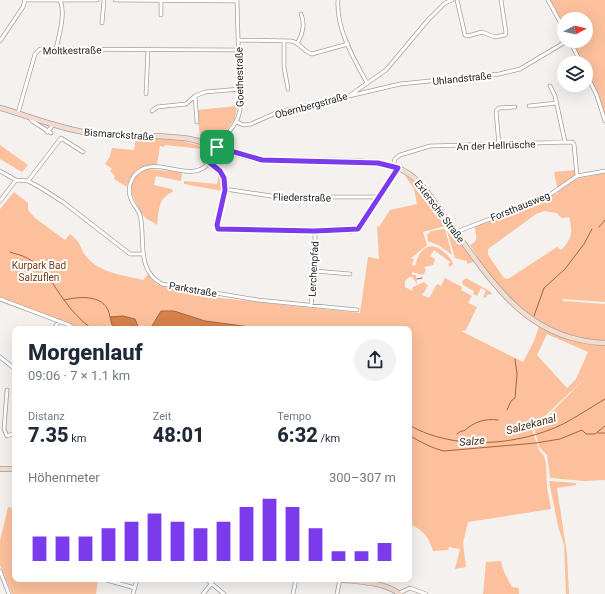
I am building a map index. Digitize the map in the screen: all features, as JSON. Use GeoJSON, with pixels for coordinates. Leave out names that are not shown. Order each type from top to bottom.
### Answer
{"type":"FeatureCollection","features":[{"type":"Feature","properties":{"kind":"main road","name":"Bismarckstraße"},"geometry":{"type":"LineString","coordinates":[[0,108],[91,133],[190,139],[217,147]]}},
{"type":"Feature","properties":{"kind":"main road","name":"Extersche Straße"},"geometry":{"type":"LineString","coordinates":[[217,147],[262,160],[378,163],[398,168],[419,182],[502,294],[526,316],[559,333],[591,342],[605,342]]}},
{"type":"Feature","properties":{"kind":"main road"},"geometry":{"type":"LineString","coordinates":[[0,469],[12,469]]}},
{"type":"Feature","properties":{"kind":"main road"},"geometry":{"type":"LineString","coordinates":[[362,582],[378,584],[400,594]]}},
{"type":"Feature","properties":{"kind":"street"},"geometry":{"type":"LineString","coordinates":[[0,41],[23,7],[24,0],[97,0]]}},
{"type":"Feature","properties":{"kind":"street"},"geometry":{"type":"LineString","coordinates":[[56,49],[61,23],[60,0]]}},
{"type":"Feature","properties":{"kind":"street"},"geometry":{"type":"LineString","coordinates":[[102,23],[104,0]]}},
{"type":"Feature","properties":{"kind":"street"},"geometry":{"type":"LineString","coordinates":[[115,0],[237,0]]}},
{"type":"Feature","properties":{"kind":"street"},"geometry":{"type":"LineString","coordinates":[[161,0],[161,15]]}},
{"type":"Feature","properties":{"kind":"street","name":"Goethestraße"},"geometry":{"type":"LineString","coordinates":[[209,162],[217,147],[237,122],[240,110],[237,0]]}},
{"type":"Feature","properties":{"kind":"street"},"geometry":{"type":"LineString","coordinates":[[338,0],[338,12],[348,44],[367,83]]}},
{"type":"Feature","properties":{"kind":"street"},"geometry":{"type":"LineString","coordinates":[[445,2],[452,0]]}},
{"type":"Feature","properties":{"kind":"street"},"geometry":{"type":"LineString","coordinates":[[457,0],[465,35],[468,36],[482,32],[495,37],[505,35],[506,33],[501,0]]}},
{"type":"Feature","properties":{"kind":"street"},"geometry":{"type":"LineString","coordinates":[[548,0],[557,16]]}},
{"type":"Feature","properties":{"kind":"street","name":"Obernbergstraße"},"geometry":{"type":"LineString","coordinates":[[237,122],[250,124],[278,112],[349,96],[386,70],[419,30],[445,2]]}},
{"type":"Feature","properties":{"kind":"street"},"geometry":{"type":"LineString","coordinates":[[298,42],[303,34],[303,19],[301,14]]}},
{"type":"Feature","properties":{"kind":"street"},"geometry":{"type":"LineString","coordinates":[[239,40],[284,40],[298,42],[306,52],[312,54],[348,44]]}},
{"type":"Feature","properties":{"kind":"street"},"geometry":{"type":"LineString","coordinates":[[284,40],[284,67],[288,89]]}},
{"type":"Feature","properties":{"kind":"street","name":"Uhlandstraße"},"geometry":{"type":"LineString","coordinates":[[349,96],[400,84],[499,74],[520,69],[557,48]]}},
{"type":"Feature","properties":{"kind":"street","name":"Moltkestraße"},"geometry":{"type":"LineString","coordinates":[[18,113],[37,51],[56,49],[239,50]]}},
{"type":"Feature","properties":{"kind":"street"},"geometry":{"type":"LineString","coordinates":[[146,94],[148,49]]}},
{"type":"Feature","properties":{"kind":"street"},"geometry":{"type":"LineString","coordinates":[[550,86],[557,103],[565,142],[572,142],[574,144],[577,176]]}},
{"type":"Feature","properties":{"kind":"street"},"geometry":{"type":"LineString","coordinates":[[593,88],[605,121]]}},
{"type":"Feature","properties":{"kind":"street"},"geometry":{"type":"LineString","coordinates":[[152,111],[157,108],[186,104],[195,96],[205,92],[240,89]]}},
{"type":"Feature","properties":{"kind":"street"},"geometry":{"type":"LineString","coordinates":[[195,96],[197,122]]}},
{"type":"Feature","properties":{"kind":"street"},"geometry":{"type":"LineString","coordinates":[[529,106],[557,103]]}},
{"type":"Feature","properties":{"kind":"street"},"geometry":{"type":"LineString","coordinates":[[499,145],[496,111],[500,108],[515,107]]}},
{"type":"Feature","properties":{"kind":"street"},"geometry":{"type":"LineString","coordinates":[[30,117],[32,121],[49,132],[54,124]]}},
{"type":"Feature","properties":{"kind":"street"},"geometry":{"type":"LineString","coordinates":[[28,181],[61,138],[83,152]]}},
{"type":"Feature","properties":{"kind":"street","name":"An der Hellrüsche"},"geometry":{"type":"LineString","coordinates":[[393,166],[395,159],[400,155],[430,146],[565,142]]}},
{"type":"Feature","properties":{"kind":"street"},"geometry":{"type":"LineString","coordinates":[[0,171],[16,180],[28,181],[64,202],[130,254],[142,254],[140,215],[130,199],[129,191],[134,176],[139,170],[147,167],[194,171],[201,169],[209,162],[222,174],[225,190],[217,225],[218,229],[315,231],[358,229],[398,168]]}},
{"type":"Feature","properties":{"kind":"street","name":"Forsthausweg"},"geometry":{"type":"LineString","coordinates":[[456,232],[545,198],[577,176],[605,171]]}},
{"type":"Feature","properties":{"kind":"street"},"geometry":{"type":"LineString","coordinates":[[0,201],[16,180]]}},
{"type":"Feature","properties":{"kind":"street","name":"Fliederstraße"},"geometry":{"type":"LineString","coordinates":[[225,190],[278,197],[380,197]]}},
{"type":"Feature","properties":{"kind":"street","name":"Lerchenpfad"},"geometry":{"type":"LineString","coordinates":[[311,306],[315,271],[315,231]]}},
{"type":"Feature","properties":{"kind":"street","name":"Parkstraße"},"geometry":{"type":"LineString","coordinates":[[142,254],[145,267],[162,284],[225,295],[311,306],[357,310]]}},
{"type":"Feature","properties":{"kind":"street"},"geometry":{"type":"LineString","coordinates":[[315,271],[350,274]]}},
{"type":"Feature","properties":{"kind":"street"},"geometry":{"type":"LineString","coordinates":[[0,299],[69,326]]}},
{"type":"Feature","properties":{"kind":"street"},"geometry":{"type":"LineString","coordinates":[[56,326],[59,321]]}},
{"type":"Feature","properties":{"kind":"street"},"geometry":{"type":"LineString","coordinates":[[0,357],[12,367]]}},
{"type":"Feature","properties":{"kind":"street"},"geometry":{"type":"LineString","coordinates":[[7,390],[4,429],[7,436],[12,435]]}},
{"type":"Feature","properties":{"kind":"street"},"geometry":{"type":"LineString","coordinates":[[0,571],[10,594]]}},
{"type":"Feature","properties":{"kind":"street"},"geometry":{"type":"LineString","coordinates":[[114,582],[135,588]]}},
{"type":"Feature","properties":{"kind":"street"},"geometry":{"type":"LineString","coordinates":[[133,594],[136,582]]}},
{"type":"Feature","properties":{"kind":"street"},"geometry":{"type":"LineString","coordinates":[[293,594],[295,582]]}},
{"type":"Feature","properties":{"kind":"street"},"geometry":{"type":"LineString","coordinates":[[337,594],[338,582]]}},
{"type":"Feature","properties":{"kind":"street"},"geometry":{"type":"LineString","coordinates":[[203,594],[212,583],[224,594]]}},
{"type":"Feature","properties":{"kind":"street"},"geometry":{"type":"LineString","coordinates":[[400,594],[408,588],[426,594]]}},
{"type":"Feature","properties":{"kind":"green space"},"geometry":{"type":"Polygon","coordinates":[[[549,0],[605,0],[605,117],[599,96],[593,84],[593,56],[580,56],[576,48],[593,48],[593,12],[557,12],[557,14],[549,0]]]}},
{"type":"Feature","properties":{"kind":"green space"},"geometry":{"type":"Polygon","coordinates":[[[237,106],[235,119],[226,131],[200,136],[197,110],[237,106]]]}},
{"type":"Feature","properties":{"kind":"green space"},"geometry":{"type":"Polygon","coordinates":[[[136,137],[183,141],[210,149],[211,155],[208,161],[204,164],[202,162],[203,149],[165,145],[164,147],[160,146],[157,165],[142,167],[134,172],[127,186],[125,186],[114,179],[115,176],[110,171],[112,169],[105,164],[110,156],[112,148],[134,150],[136,137]]]}},
{"type":"Feature","properties":{"kind":"green space"},"geometry":{"type":"Polygon","coordinates":[[[0,145],[28,165],[22,172],[0,159],[0,145]]]}},
{"type":"Feature","properties":{"kind":"green space"},"geometry":{"type":"Polygon","coordinates":[[[148,169],[180,172],[182,174],[181,181],[156,176],[154,185],[172,189],[173,192],[164,197],[160,205],[157,225],[143,216],[131,190],[133,180],[141,172],[148,169]]]}},
{"type":"Feature","properties":{"kind":"green space","name":"Kurpark Bad Salzuflen"},"geometry":{"type":"Polygon","coordinates":[[[575,170],[576,179],[605,173],[605,302],[562,299],[563,301],[605,304],[605,480],[584,481],[550,478],[547,455],[539,447],[533,424],[547,417],[584,379],[546,415],[530,423],[539,450],[544,456],[546,464],[547,488],[551,509],[468,522],[463,543],[466,567],[455,569],[460,549],[449,547],[448,550],[433,551],[424,534],[418,528],[412,525],[412,326],[73,326],[69,323],[0,298],[0,209],[14,192],[28,203],[28,210],[35,218],[65,240],[70,234],[77,240],[91,262],[104,270],[143,280],[148,274],[156,284],[165,287],[220,298],[360,313],[368,257],[379,259],[377,226],[379,227],[390,210],[417,204],[414,189],[404,174],[416,183],[447,224],[445,226],[423,232],[427,245],[410,259],[414,258],[412,265],[415,266],[422,251],[430,246],[440,249],[450,258],[453,264],[450,267],[448,265],[450,262],[434,250],[430,256],[435,259],[433,265],[424,267],[426,270],[423,275],[412,272],[412,275],[416,275],[417,284],[412,277],[409,277],[405,281],[405,287],[412,291],[413,287],[424,282],[428,286],[422,295],[429,298],[437,284],[441,286],[445,278],[462,287],[461,290],[472,296],[468,303],[477,307],[466,330],[461,331],[523,362],[534,341],[540,323],[516,305],[486,271],[470,245],[476,239],[475,226],[558,193],[554,172],[575,170]],[[544,211],[536,214],[488,249],[488,255],[504,278],[508,279],[557,247],[561,250],[565,246],[571,235],[569,217],[562,218],[556,213],[544,211]],[[547,334],[537,355],[567,388],[576,379],[588,352],[547,334]]]}},
{"type":"Feature","properties":{"kind":"green space"},"geometry":{"type":"Polygon","coordinates":[[[219,172],[223,180],[222,191],[184,184],[184,181],[217,184],[219,172]]]}},
{"type":"Feature","properties":{"kind":"green space"},"geometry":{"type":"Polygon","coordinates":[[[445,229],[452,255],[440,246],[428,241],[427,235],[431,231],[445,229]]]}},
{"type":"Feature","properties":{"kind":"green space"},"geometry":{"type":"Polygon","coordinates":[[[450,230],[473,262],[467,264],[467,261],[455,258],[447,231],[450,230]]]}},
{"type":"Feature","properties":{"kind":"green space"},"geometry":{"type":"Polygon","coordinates":[[[466,278],[492,294],[487,295],[486,298],[483,297],[486,291],[481,288],[477,296],[473,294],[474,291],[463,285],[462,281],[466,278]]]}},
{"type":"Feature","properties":{"kind":"green space"},"geometry":{"type":"Polygon","coordinates":[[[549,481],[576,483],[576,485],[557,488],[567,554],[569,594],[566,594],[564,545],[558,526],[549,481]]]}},
{"type":"Feature","properties":{"kind":"green space"},"geometry":{"type":"Polygon","coordinates":[[[8,507],[12,508],[12,582],[98,582],[96,594],[12,594],[0,565],[0,541],[8,507]]]}},
{"type":"Feature","properties":{"kind":"green space"},"geometry":{"type":"Polygon","coordinates":[[[501,561],[504,572],[512,587],[519,588],[519,594],[483,594],[486,562],[501,561]]]}},
{"type":"Feature","properties":{"kind":"shaded area"},"geometry":{"type":"Polygon","coordinates":[[[161,311],[174,311],[205,321],[242,326],[152,326],[161,311]]]}},
{"type":"Feature","properties":{"kind":"shaded area"},"geometry":{"type":"Polygon","coordinates":[[[123,316],[135,319],[138,326],[114,326],[112,325],[110,317],[123,316]]]}},
{"type":"Feature","properties":{"kind":"waterway"},"geometry":{"type":"LineString","coordinates":[[599,227],[605,220]]}},
{"type":"Feature","properties":{"kind":"waterway"},"geometry":{"type":"LineString","coordinates":[[534,316],[544,288],[565,269],[584,244],[592,229]]}},
{"type":"Feature","properties":{"kind":"waterway","name":"Salze"},"geometry":{"type":"LineString","coordinates":[[10,252],[25,257],[39,266],[70,308],[88,326]]}},
{"type":"Feature","properties":{"kind":"waterway"},"geometry":{"type":"LineString","coordinates":[[417,279],[422,278]]}},
{"type":"Feature","properties":{"kind":"waterway","name":"Salzekanal"},"geometry":{"type":"LineString","coordinates":[[64,300],[78,298],[92,298],[99,300],[108,310],[110,317]]}},
{"type":"Feature","properties":{"kind":"waterway"},"geometry":{"type":"LineString","coordinates":[[507,410],[511,401],[515,398],[517,374],[515,359]]}},
{"type":"Feature","properties":{"kind":"waterway","name":"Salzekanal"},"geometry":{"type":"LineString","coordinates":[[412,426],[445,439],[465,442],[506,441],[526,437],[563,424],[605,399]]}},
{"type":"Feature","properties":{"kind":"waterway"},"geometry":{"type":"LineString","coordinates":[[457,434],[480,421],[498,420]]}},
{"type":"Feature","properties":{"kind":"waterway","name":"Salze"},"geometry":{"type":"LineString","coordinates":[[412,437],[444,451],[536,443],[560,439],[582,430],[586,434],[595,434],[605,426]]}},
{"type":"Feature","properties":{"kind":"waterway","name":"Salze"},"geometry":{"type":"LineString","coordinates":[[598,433],[605,433]]}},
{"type":"Feature","properties":{"kind":"route"},"geometry":{"type":"LineString","coordinates":[[217,147],[262,160],[378,163],[398,168],[358,229],[351,231],[315,231],[218,229],[217,225],[225,190],[224,178],[218,169],[209,162],[217,147]]}}]}
